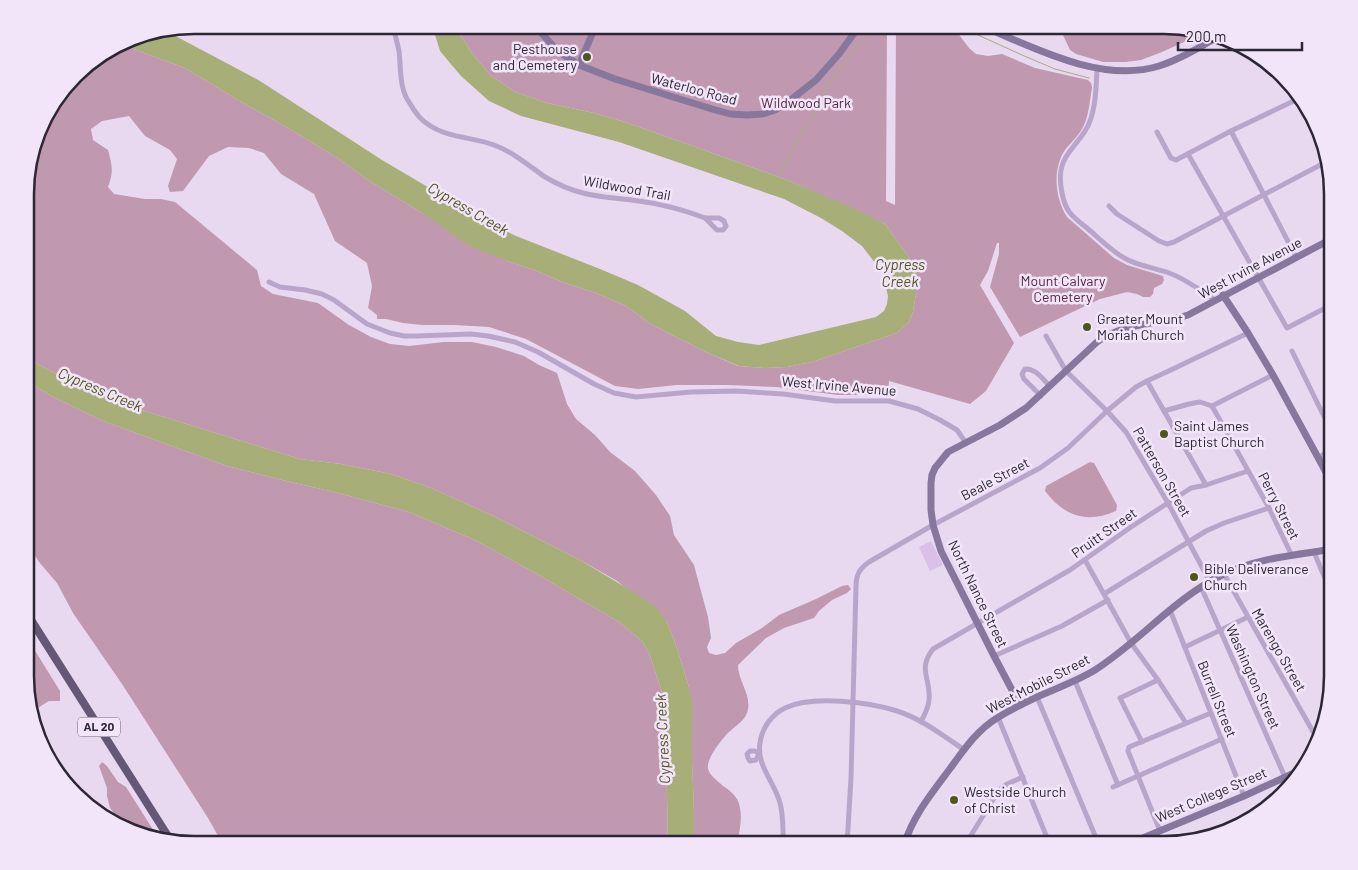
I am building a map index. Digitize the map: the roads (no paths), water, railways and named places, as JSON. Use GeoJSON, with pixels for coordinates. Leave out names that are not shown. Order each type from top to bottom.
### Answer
{"type":"FeatureCollection","features":[{"type":"Feature","properties":{"kind":"main road","name":"AL 20"},"geometry":{"type":"LineString","coordinates":[[34,625],[166,833]]}},
{"type":"Feature","properties":{"kind":"street","name":"Wildwood Trail"},"geometry":{"type":"LineString","coordinates":[[395,34],[399,50],[402,85],[407,100],[428,125],[447,134],[476,139],[510,152],[564,187],[593,195],[669,206],[705,218]]}},
{"type":"Feature","properties":{"kind":"street","name":"Waterloo Road"},"geometry":{"type":"LineString","coordinates":[[542,34],[558,52],[578,65],[615,79],[730,114],[764,114],[788,102],[816,80],[853,34]]}},
{"type":"Feature","properties":{"kind":"street"},"geometry":{"type":"LineString","coordinates":[[578,65],[592,34]]}},
{"type":"Feature","properties":{"kind":"street"},"geometry":{"type":"LineString","coordinates":[[1002,34],[1070,62],[1097,69],[1128,70],[1157,66],[1210,41]]}},
{"type":"Feature","properties":{"kind":"street"},"geometry":{"type":"LineString","coordinates":[[1097,69],[1090,122],[1067,155],[1062,164],[1060,174],[1063,194],[1070,213],[1115,253],[1128,260],[1171,273],[1197,287],[1215,300]]}},
{"type":"Feature","properties":{"kind":"street"},"geometry":{"type":"LineString","coordinates":[[1157,132],[1171,158],[1176,160],[1294,101]]}},
{"type":"Feature","properties":{"kind":"street"},"geometry":{"type":"LineString","coordinates":[[1231,131],[1296,257]]}},
{"type":"Feature","properties":{"kind":"street"},"geometry":{"type":"LineString","coordinates":[[1188,154],[1287,328],[1324,309]]}},
{"type":"Feature","properties":{"kind":"street"},"geometry":{"type":"LineString","coordinates":[[1109,206],[1117,214],[1159,241],[1167,244],[1321,164]]}},
{"type":"Feature","properties":{"kind":"street","name":"West Irvine Avenue"},"geometry":{"type":"LineString","coordinates":[[269,282],[280,287],[314,291],[328,296],[360,320],[390,333],[404,336],[471,334],[515,342],[538,352],[614,394],[636,397],[691,392],[737,391],[783,394],[834,401],[888,401],[918,409],[940,420],[957,430],[966,443],[1020,413],[1097,342],[1106,336],[1119,330],[1178,318],[1188,314],[1324,243]]}},
{"type":"Feature","properties":{"kind":"street"},"geometry":{"type":"LineString","coordinates":[[1223,295],[1248,333],[1324,469]]}},
{"type":"Feature","properties":{"kind":"street","name":"Beale Street"},"geometry":{"type":"LineString","coordinates":[[852,702],[856,581],[858,571],[862,566],[933,525],[1040,468],[1068,448],[1107,411],[1147,380],[1248,333]]}},
{"type":"Feature","properties":{"kind":"street","name":"Patterson Street"},"geometry":{"type":"LineString","coordinates":[[1046,336],[1066,371],[1126,432],[1168,503],[1210,582]]}},
{"type":"Feature","properties":{"kind":"street"},"geometry":{"type":"LineString","coordinates":[[1292,351],[1324,417]]}},
{"type":"Feature","properties":{"kind":"street"},"geometry":{"type":"LineString","coordinates":[[1040,396],[1024,379],[1022,374],[1025,369],[1030,368],[1035,371],[1050,386]]}},
{"type":"Feature","properties":{"kind":"street"},"geometry":{"type":"LineString","coordinates":[[1164,411],[1200,402],[1212,406],[1272,376]]}},
{"type":"Feature","properties":{"kind":"street"},"geometry":{"type":"LineString","coordinates":[[1147,380],[1206,485]]}},
{"type":"Feature","properties":{"kind":"street","name":"Perry Street"},"geometry":{"type":"LineString","coordinates":[[1212,406],[1269,508],[1292,556]]}},
{"type":"Feature","properties":{"kind":"street","name":"North Nance Street"},"geometry":{"type":"LineString","coordinates":[[966,443],[948,452],[935,468],[931,483],[933,525],[941,551],[1020,706]]}},
{"type":"Feature","properties":{"kind":"street"},"geometry":{"type":"LineString","coordinates":[[1318,458],[1324,454]]}},
{"type":"Feature","properties":{"kind":"street","name":"Pruitt Street"},"geometry":{"type":"LineString","coordinates":[[921,722],[930,697],[924,667],[933,649],[1085,560],[1191,488],[1248,471]]}},
{"type":"Feature","properties":{"kind":"street"},"geometry":{"type":"LineString","coordinates":[[1104,594],[1215,526],[1269,508]]}},
{"type":"Feature","properties":{"kind":"street","name":"West Mobile Street"},"geometry":{"type":"LineString","coordinates":[[908,836],[914,820],[928,797],[963,749],[985,726],[998,717],[1083,677],[1109,661],[1170,610],[1201,587],[1224,574],[1254,563],[1324,550]]}},
{"type":"Feature","properties":{"kind":"street"},"geometry":{"type":"LineString","coordinates":[[1314,552],[1324,576]]}},
{"type":"Feature","properties":{"kind":"street"},"geometry":{"type":"LineString","coordinates":[[1085,560],[1131,643],[1186,723]]}},
{"type":"Feature","properties":{"kind":"street","name":"Marengo Street"},"geometry":{"type":"LineString","coordinates":[[1224,574],[1314,733]]}},
{"type":"Feature","properties":{"kind":"street","name":"Washington Street"},"geometry":{"type":"LineString","coordinates":[[1201,587],[1285,777]]}},
{"type":"Feature","properties":{"kind":"street"},"geometry":{"type":"LineString","coordinates":[[994,656],[1062,626],[1108,600]]}},
{"type":"Feature","properties":{"kind":"street","name":"Burrell Street"},"geometry":{"type":"LineString","coordinates":[[1170,610],[1244,796]]}},
{"type":"Feature","properties":{"kind":"street"},"geometry":{"type":"LineString","coordinates":[[1185,647],[1248,617]]}},
{"type":"Feature","properties":{"kind":"street"},"geometry":{"type":"LineString","coordinates":[[1142,742],[1120,698],[1158,680]]}},
{"type":"Feature","properties":{"kind":"street"},"geometry":{"type":"LineString","coordinates":[[1075,681],[1116,786],[1222,739]]}},
{"type":"Feature","properties":{"kind":"street"},"geometry":{"type":"LineString","coordinates":[[1037,697],[1095,836]]}},
{"type":"Feature","properties":{"kind":"street"},"geometry":{"type":"LineString","coordinates":[[783,836],[778,796],[759,754],[764,728],[777,713],[787,707],[801,703],[821,701],[868,704],[897,711],[921,722],[963,749]]}},
{"type":"Feature","properties":{"kind":"street"},"geometry":{"type":"LineString","coordinates":[[848,836],[851,778],[852,702]]}},
{"type":"Feature","properties":{"kind":"street"},"geometry":{"type":"LineString","coordinates":[[1160,831],[1128,749],[1211,713]]}},
{"type":"Feature","properties":{"kind":"street"},"geometry":{"type":"LineString","coordinates":[[998,717],[1047,836]]}},
{"type":"Feature","properties":{"kind":"street","name":"West College Street"},"geometry":{"type":"LineString","coordinates":[[1148,836],[1289,775]]}},
{"type":"Feature","properties":{"kind":"street"},"geometry":{"type":"LineString","coordinates":[[971,836],[999,790],[1023,777]]}},
{"type":"Feature","properties":{"kind":"water","name":"Cypress Creek"},"geometry":{"type":"Polygon","coordinates":[[[435,34],[460,34],[471,52],[490,75],[515,92],[547,103],[625,122],[701,149],[792,182],[885,224],[916,267],[918,280],[913,312],[909,322],[897,333],[812,362],[787,367],[739,366],[708,353],[649,323],[626,306],[469,246],[422,213],[290,129],[185,68],[129,47],[153,39],[173,35],[260,81],[382,160],[487,222],[516,236],[638,285],[685,311],[716,336],[759,345],[876,317],[884,311],[888,296],[882,272],[862,246],[821,218],[784,199],[619,142],[521,116],[489,101],[461,76],[440,51],[435,34]]]}},
{"type":"Feature","properties":{"kind":"water","name":"Cypress Creek"},"geometry":{"type":"Polygon","coordinates":[[[34,363],[106,399],[300,459],[341,464],[391,474],[431,488],[491,515],[580,560],[640,596],[657,608],[667,622],[689,687],[693,710],[694,836],[668,836],[663,695],[650,656],[643,642],[619,622],[477,541],[409,512],[227,466],[103,421],[34,386],[34,363]]]}},
{"type":"Feature","properties":{"kind":"waterway"},"geometry":{"type":"LineString","coordinates":[[778,177],[801,134],[822,104],[827,86],[867,34]]}},
{"type":"Feature","properties":{"kind":"waterway"},"geometry":{"type":"LineString","coordinates":[[976,34],[1055,69],[1089,78]]}},
{"type":"Feature","properties":{"kind":"place","name":"Pesthouse and Cemetery"},"geometry":{"type":"Point","coordinates":[587,57]}},
{"type":"Feature","properties":{"kind":"place","name":"Greater Mount Moriah Church"},"geometry":{"type":"Point","coordinates":[1087,327]}},
{"type":"Feature","properties":{"kind":"place","name":"Saint James Baptist Church"},"geometry":{"type":"Point","coordinates":[1164,434]}},
{"type":"Feature","properties":{"kind":"place","name":"Bible Deliverance Church"},"geometry":{"type":"Point","coordinates":[1194,577]}},
{"type":"Feature","properties":{"kind":"place","name":"Westside Church of Christ"},"geometry":{"type":"Point","coordinates":[954,800]}},
{"type":"Feature","properties":{"kind":"park label","name":"Wildwood Park"},"geometry":{"type":"Point","coordinates":[806,103]}},
{"type":"Feature","properties":{"kind":"park label","name":"Mount Calvary Cemetery"},"geometry":{"type":"Point","coordinates":[1063,290]}}]}
